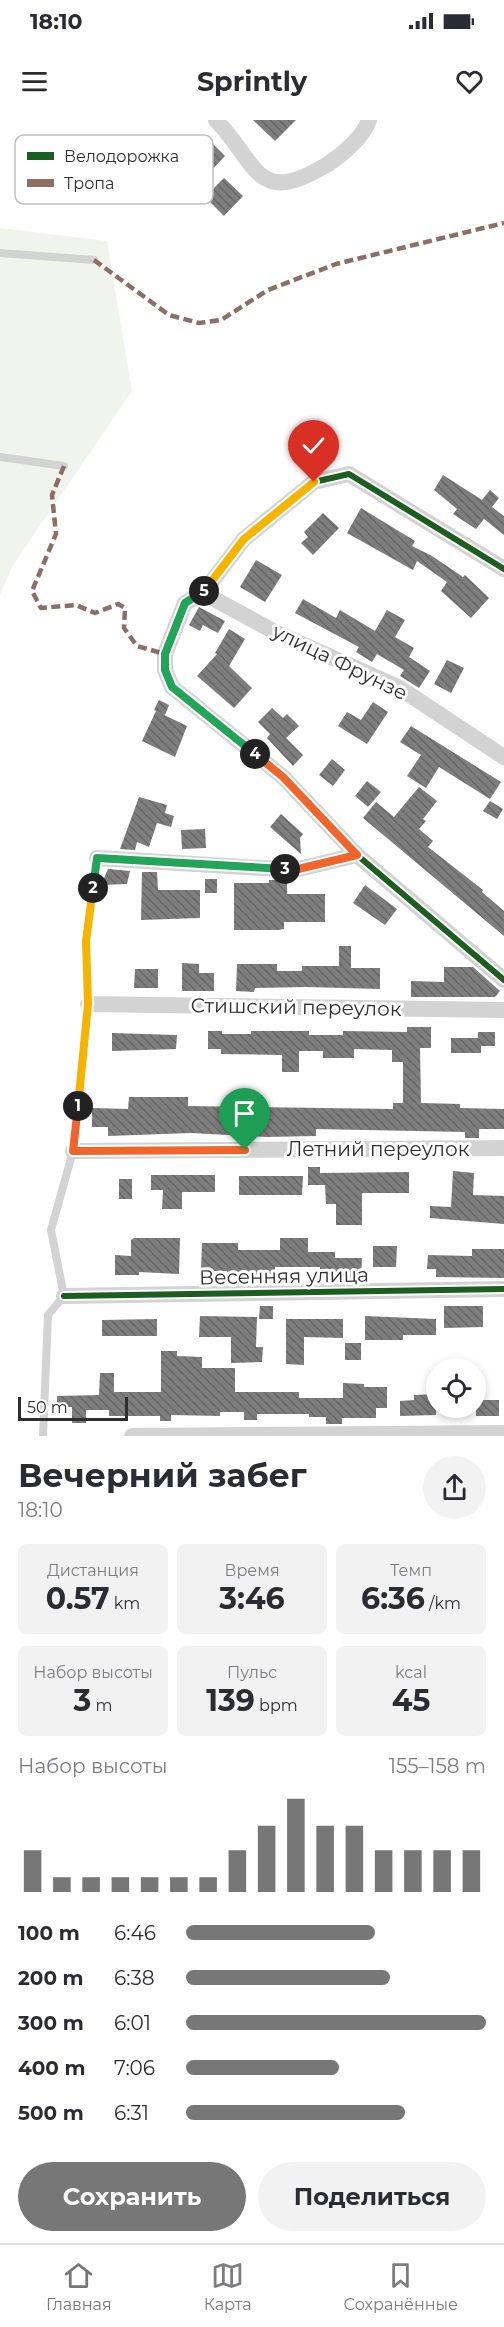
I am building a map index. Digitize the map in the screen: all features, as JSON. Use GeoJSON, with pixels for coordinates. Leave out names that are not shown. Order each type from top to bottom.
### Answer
{"type":"FeatureCollection","features":[{"type":"Feature","properties":{"kind":"street"},"geometry":{"type":"LineString","coordinates":[[216,120],[227,131],[251,169],[281,184],[302,180],[333,160],[366,129],[369,120]]}},
{"type":"Feature","properties":{"kind":"street"},"geometry":{"type":"LineString","coordinates":[[504,569],[349,474],[314,482],[244,539],[203,593],[185,603],[165,654],[165,670],[172,687],[283,777],[357,855],[504,980]]}},
{"type":"Feature","properties":{"kind":"street","name":"улица Фрунзе"},"geometry":{"type":"LineString","coordinates":[[203,593],[275,632],[398,687],[504,757]]}},
{"type":"Feature","properties":{"kind":"street"},"geometry":{"type":"LineString","coordinates":[[97,858],[294,870],[357,855]]}},
{"type":"Feature","properties":{"kind":"street","name":"Стишский переулок"},"geometry":{"type":"LineString","coordinates":[[88,1004],[504,1010]]}},
{"type":"Feature","properties":{"kind":"street","name":"Летний переулок"},"geometry":{"type":"LineString","coordinates":[[73,1151],[504,1148]]}},
{"type":"Feature","properties":{"kind":"street","name":"Весенняя улица"},"geometry":{"type":"LineString","coordinates":[[64,1296],[504,1289]]}},
{"type":"Feature","properties":{"kind":"street"},"geometry":{"type":"LineString","coordinates":[[132,1436],[504,1433]]}},
{"type":"Feature","properties":{"kind":"lane"},"geometry":{"type":"LineString","coordinates":[[0,253],[94,260]]}},
{"type":"Feature","properties":{"kind":"lane"},"geometry":{"type":"LineString","coordinates":[[0,457],[64,466]]}},
{"type":"Feature","properties":{"kind":"lane"},"geometry":{"type":"LineString","coordinates":[[43,1436],[48,1315],[64,1296],[51,1230],[73,1151],[88,1004]]}},
{"type":"Feature","properties":{"kind":"path"},"geometry":{"type":"LineString","coordinates":[[88,1004],[86,941],[97,858]]}},
{"type":"Feature","properties":{"kind":"shaded area"},"geometry":{"type":"Polygon","coordinates":[[[0,228],[107,241],[132,391],[13,565],[0,595],[0,228]]]}},
{"type":"Feature","properties":{"kind":"building"},"geometry":{"type":"Polygon","coordinates":[[[253,120],[296,120],[275,141],[253,120]]]}},
{"type":"Feature","properties":{"kind":"building"},"geometry":{"type":"Polygon","coordinates":[[[213,144],[225,156],[213,169],[213,144]]]}},
{"type":"Feature","properties":{"kind":"building"},"geometry":{"type":"Polygon","coordinates":[[[224,178],[243,196],[224,216],[212,204],[213,189],[224,178]]]}},
{"type":"Feature","properties":{"kind":"building"},"geometry":{"type":"Polygon","coordinates":[[[443,475],[482,500],[490,490],[499,498],[492,507],[504,516],[504,535],[484,519],[476,529],[453,514],[457,509],[434,490],[443,475]]]}},
{"type":"Feature","properties":{"kind":"building"},"geometry":{"type":"Polygon","coordinates":[[[361,508],[415,541],[412,546],[432,556],[463,577],[465,575],[489,598],[471,618],[441,591],[447,582],[417,561],[413,570],[347,533],[361,508]]]}},
{"type":"Feature","properties":{"kind":"building"},"geometry":{"type":"Polygon","coordinates":[[[323,513],[339,528],[313,555],[301,543],[308,537],[304,532],[323,513]]]}},
{"type":"Feature","properties":{"kind":"building"},"geometry":{"type":"Polygon","coordinates":[[[256,560],[282,575],[265,602],[240,587],[256,560]]]}},
{"type":"Feature","properties":{"kind":"building"},"geometry":{"type":"Polygon","coordinates":[[[303,599],[336,618],[340,610],[375,631],[387,610],[405,620],[395,637],[414,648],[409,657],[430,671],[419,688],[400,676],[404,670],[377,654],[372,662],[356,652],[359,647],[295,613],[303,599]]]}},
{"type":"Feature","properties":{"kind":"building"},"geometry":{"type":"Polygon","coordinates":[[[199,607],[225,621],[218,633],[203,625],[200,631],[189,625],[199,607]]]}},
{"type":"Feature","properties":{"kind":"building"},"geometry":{"type":"Polygon","coordinates":[[[229,629],[245,639],[229,666],[252,688],[234,708],[197,676],[217,654],[215,653],[229,629]]]}},
{"type":"Feature","properties":{"kind":"building"},"geometry":{"type":"Polygon","coordinates":[[[447,660],[464,668],[451,693],[434,684],[447,660]]]}},
{"type":"Feature","properties":{"kind":"building"},"geometry":{"type":"Polygon","coordinates":[[[159,700],[169,705],[165,715],[154,710],[159,700]]]}},
{"type":"Feature","properties":{"kind":"building"},"geometry":{"type":"Polygon","coordinates":[[[373,702],[388,712],[367,744],[338,726],[347,712],[361,720],[373,702]]]}},
{"type":"Feature","properties":{"kind":"building"},"geometry":{"type":"Polygon","coordinates":[[[272,708],[283,718],[287,714],[299,726],[286,738],[303,755],[293,766],[267,738],[270,734],[258,722],[272,708]]]}},
{"type":"Feature","properties":{"kind":"building"},"geometry":{"type":"Polygon","coordinates":[[[156,711],[187,726],[175,757],[142,741],[156,711]]]}},
{"type":"Feature","properties":{"kind":"building"},"geometry":{"type":"Polygon","coordinates":[[[411,726],[501,782],[490,799],[439,767],[426,788],[407,776],[421,755],[400,742],[411,726]]]}},
{"type":"Feature","properties":{"kind":"building"},"geometry":{"type":"Polygon","coordinates":[[[332,759],[345,770],[333,786],[319,775],[332,759]]]}},
{"type":"Feature","properties":{"kind":"building"},"geometry":{"type":"Polygon","coordinates":[[[367,781],[381,792],[368,807],[355,796],[367,781]]]}},
{"type":"Feature","properties":{"kind":"building"},"geometry":{"type":"Polygon","coordinates":[[[419,787],[437,801],[423,819],[426,821],[419,829],[433,841],[428,847],[483,890],[482,892],[504,911],[504,936],[363,818],[376,802],[394,817],[419,787]]]}},
{"type":"Feature","properties":{"kind":"building"},"geometry":{"type":"Polygon","coordinates":[[[139,797],[167,805],[165,813],[174,816],[171,827],[157,823],[149,847],[137,842],[135,850],[120,849],[139,797]]]}},
{"type":"Feature","properties":{"kind":"building"},"geometry":{"type":"Polygon","coordinates":[[[490,801],[503,809],[497,819],[483,811],[490,801]]]}},
{"type":"Feature","properties":{"kind":"building"},"geometry":{"type":"Polygon","coordinates":[[[281,814],[303,834],[300,838],[301,854],[270,827],[281,814]]]}},
{"type":"Feature","properties":{"kind":"building"},"geometry":{"type":"Polygon","coordinates":[[[205,829],[206,848],[182,849],[181,830],[205,829]]]}},
{"type":"Feature","properties":{"kind":"building"},"geometry":{"type":"Polygon","coordinates":[[[108,869],[130,871],[127,884],[101,885],[108,869]]]}},
{"type":"Feature","properties":{"kind":"building"},"geometry":{"type":"Polygon","coordinates":[[[142,872],[157,872],[158,890],[200,890],[200,918],[141,920],[142,872]]]}},
{"type":"Feature","properties":{"kind":"building"},"geometry":{"type":"Polygon","coordinates":[[[205,879],[217,879],[217,893],[205,893],[205,879]]]}},
{"type":"Feature","properties":{"kind":"building"},"geometry":{"type":"Polygon","coordinates":[[[269,880],[287,880],[287,894],[325,894],[325,922],[284,922],[284,929],[278,930],[234,930],[234,883],[269,883],[269,880]]]}},
{"type":"Feature","properties":{"kind":"building"},"geometry":{"type":"Polygon","coordinates":[[[365,885],[397,909],[385,925],[353,903],[365,885]]]}},
{"type":"Feature","properties":{"kind":"building"},"geometry":{"type":"Polygon","coordinates":[[[339,946],[351,946],[351,968],[380,968],[380,989],[306,987],[255,988],[254,992],[236,991],[237,964],[277,964],[277,971],[302,971],[302,966],[339,966],[339,946]]]}},
{"type":"Feature","properties":{"kind":"building"},"geometry":{"type":"Polygon","coordinates":[[[182,963],[199,964],[199,973],[214,973],[214,991],[182,991],[182,963]]]}},
{"type":"Feature","properties":{"kind":"building"},"geometry":{"type":"Polygon","coordinates":[[[444,967],[473,967],[500,991],[495,997],[411,997],[411,981],[444,982],[444,967]]]}},
{"type":"Feature","properties":{"kind":"building"},"geometry":{"type":"Polygon","coordinates":[[[135,969],[158,969],[158,988],[134,988],[135,969]]]}},
{"type":"Feature","properties":{"kind":"building"},"geometry":{"type":"Polygon","coordinates":[[[407,1027],[431,1027],[431,1048],[420,1048],[421,1103],[460,1104],[460,1108],[504,1109],[504,1129],[479,1129],[479,1138],[465,1138],[465,1132],[316,1129],[316,1136],[266,1137],[191,1133],[108,1136],[108,1127],[92,1127],[92,1108],[128,1109],[129,1097],[188,1097],[188,1106],[393,1109],[393,1103],[403,1103],[403,1062],[392,1062],[392,1050],[354,1049],[354,1058],[323,1058],[323,1051],[299,1051],[299,1072],[282,1072],[282,1055],[221,1054],[221,1049],[208,1049],[208,1031],[222,1031],[222,1034],[251,1034],[251,1031],[309,1031],[309,1035],[343,1035],[343,1031],[407,1032],[407,1027]]]}},
{"type":"Feature","properties":{"kind":"building"},"geometry":{"type":"Polygon","coordinates":[[[478,1032],[495,1032],[495,1046],[481,1046],[481,1053],[451,1053],[451,1038],[478,1038],[478,1032]]]}},
{"type":"Feature","properties":{"kind":"building"},"geometry":{"type":"Polygon","coordinates":[[[112,1033],[177,1035],[176,1049],[112,1051],[112,1033]]]}},
{"type":"Feature","properties":{"kind":"building"},"geometry":{"type":"Polygon","coordinates":[[[308,1167],[320,1167],[320,1173],[409,1172],[409,1193],[362,1193],[362,1225],[336,1225],[336,1204],[326,1204],[325,1185],[308,1185],[308,1167]]]}},
{"type":"Feature","properties":{"kind":"building"},"geometry":{"type":"Polygon","coordinates":[[[453,1171],[474,1173],[473,1195],[504,1196],[504,1224],[430,1218],[430,1206],[451,1207],[453,1171]]]}},
{"type":"Feature","properties":{"kind":"building"},"geometry":{"type":"Polygon","coordinates":[[[151,1175],[215,1175],[215,1192],[182,1192],[182,1209],[162,1209],[163,1190],[151,1190],[151,1175]]]}},
{"type":"Feature","properties":{"kind":"building"},"geometry":{"type":"Polygon","coordinates":[[[239,1176],[303,1176],[302,1195],[239,1195],[239,1176]]]}},
{"type":"Feature","properties":{"kind":"building"},"geometry":{"type":"Polygon","coordinates":[[[119,1179],[132,1179],[132,1199],[119,1199],[119,1179]]]}},
{"type":"Feature","properties":{"kind":"building"},"geometry":{"type":"Polygon","coordinates":[[[134,1238],[180,1238],[179,1274],[139,1272],[139,1275],[115,1275],[115,1255],[131,1256],[131,1240],[134,1238]]]}},
{"type":"Feature","properties":{"kind":"building"},"geometry":{"type":"Polygon","coordinates":[[[280,1238],[308,1238],[308,1252],[335,1252],[335,1258],[362,1258],[361,1280],[350,1280],[350,1273],[320,1273],[320,1267],[275,1267],[275,1275],[201,1271],[202,1243],[238,1243],[238,1250],[280,1250],[280,1238]]]}},
{"type":"Feature","properties":{"kind":"building"},"geometry":{"type":"Polygon","coordinates":[[[373,1246],[397,1246],[396,1267],[373,1267],[373,1246]]]}},
{"type":"Feature","properties":{"kind":"building"},"geometry":{"type":"Polygon","coordinates":[[[472,1249],[504,1249],[504,1278],[436,1277],[436,1269],[427,1269],[428,1255],[472,1256],[472,1249]]]}},
{"type":"Feature","properties":{"kind":"building"},"geometry":{"type":"Polygon","coordinates":[[[260,1306],[273,1306],[273,1319],[259,1319],[260,1306]]]}},
{"type":"Feature","properties":{"kind":"building"},"geometry":{"type":"Polygon","coordinates":[[[444,1306],[483,1306],[483,1327],[444,1328],[444,1306]]]}},
{"type":"Feature","properties":{"kind":"building"},"geometry":{"type":"Polygon","coordinates":[[[200,1316],[257,1317],[256,1347],[263,1347],[262,1362],[231,1363],[231,1337],[199,1337],[200,1316]]]}},
{"type":"Feature","properties":{"kind":"building"},"geometry":{"type":"Polygon","coordinates":[[[365,1316],[436,1319],[436,1335],[403,1335],[403,1340],[365,1340],[365,1316]]]}},
{"type":"Feature","properties":{"kind":"building"},"geometry":{"type":"Polygon","coordinates":[[[157,1319],[157,1336],[102,1336],[102,1320],[157,1319]]]}},
{"type":"Feature","properties":{"kind":"building"},"geometry":{"type":"Polygon","coordinates":[[[286,1319],[343,1319],[343,1338],[304,1337],[304,1365],[286,1364],[286,1319]]]}},
{"type":"Feature","properties":{"kind":"building"},"geometry":{"type":"Polygon","coordinates":[[[345,1343],[361,1343],[361,1360],[345,1360],[345,1343]]]}},
{"type":"Feature","properties":{"kind":"building"},"geometry":{"type":"Polygon","coordinates":[[[161,1351],[177,1351],[177,1356],[202,1357],[202,1368],[235,1368],[235,1392],[299,1392],[299,1398],[343,1398],[343,1383],[364,1384],[364,1387],[387,1387],[387,1408],[376,1408],[376,1418],[342,1418],[342,1424],[326,1424],[326,1417],[309,1417],[309,1414],[257,1414],[257,1420],[244,1420],[244,1412],[220,1412],[220,1416],[171,1415],[171,1421],[160,1421],[160,1416],[109,1416],[109,1410],[86,1410],[86,1423],[72,1423],[72,1407],[57,1407],[57,1396],[99,1395],[100,1373],[114,1373],[114,1392],[161,1392],[161,1351]]]}},
{"type":"Feature","properties":{"kind":"building"},"geometry":{"type":"Polygon","coordinates":[[[426,1394],[426,1415],[400,1416],[400,1401],[414,1400],[414,1395],[426,1394]]]}},
{"type":"Feature","properties":{"kind":"building"},"geometry":{"type":"Polygon","coordinates":[[[486,1400],[499,1400],[499,1416],[486,1416],[486,1400]]]}},
{"type":"Feature","properties":{"kind":"marked path"},"geometry":{"type":"LineString","coordinates":[[94,260],[169,315],[199,323],[221,320],[268,290],[336,264],[504,223]]}},
{"type":"Feature","properties":{"kind":"marked path"},"geometry":{"type":"LineString","coordinates":[[64,466],[52,495],[56,534],[32,591],[41,608],[76,605],[95,613],[118,604],[125,608],[124,628],[137,646],[165,654]]}},
{"type":"Feature","properties":{"kind":"cycle path"},"geometry":{"type":"LineString","coordinates":[[504,569],[349,474],[314,482],[244,539],[203,593],[185,603],[165,654],[165,670],[172,687],[283,777],[357,855],[504,980]]}},
{"type":"Feature","properties":{"kind":"cycle path"},"geometry":{"type":"LineString","coordinates":[[64,1296],[504,1289]]}},
{"type":"Feature","properties":{"kind":"route"},"geometry":{"type":"LineString","coordinates":[[245,1150],[73,1151],[88,1004],[86,941],[97,858],[294,870],[357,855],[283,777],[172,687],[165,670],[165,654],[185,603],[203,593],[244,539],[314,482]]}}]}
